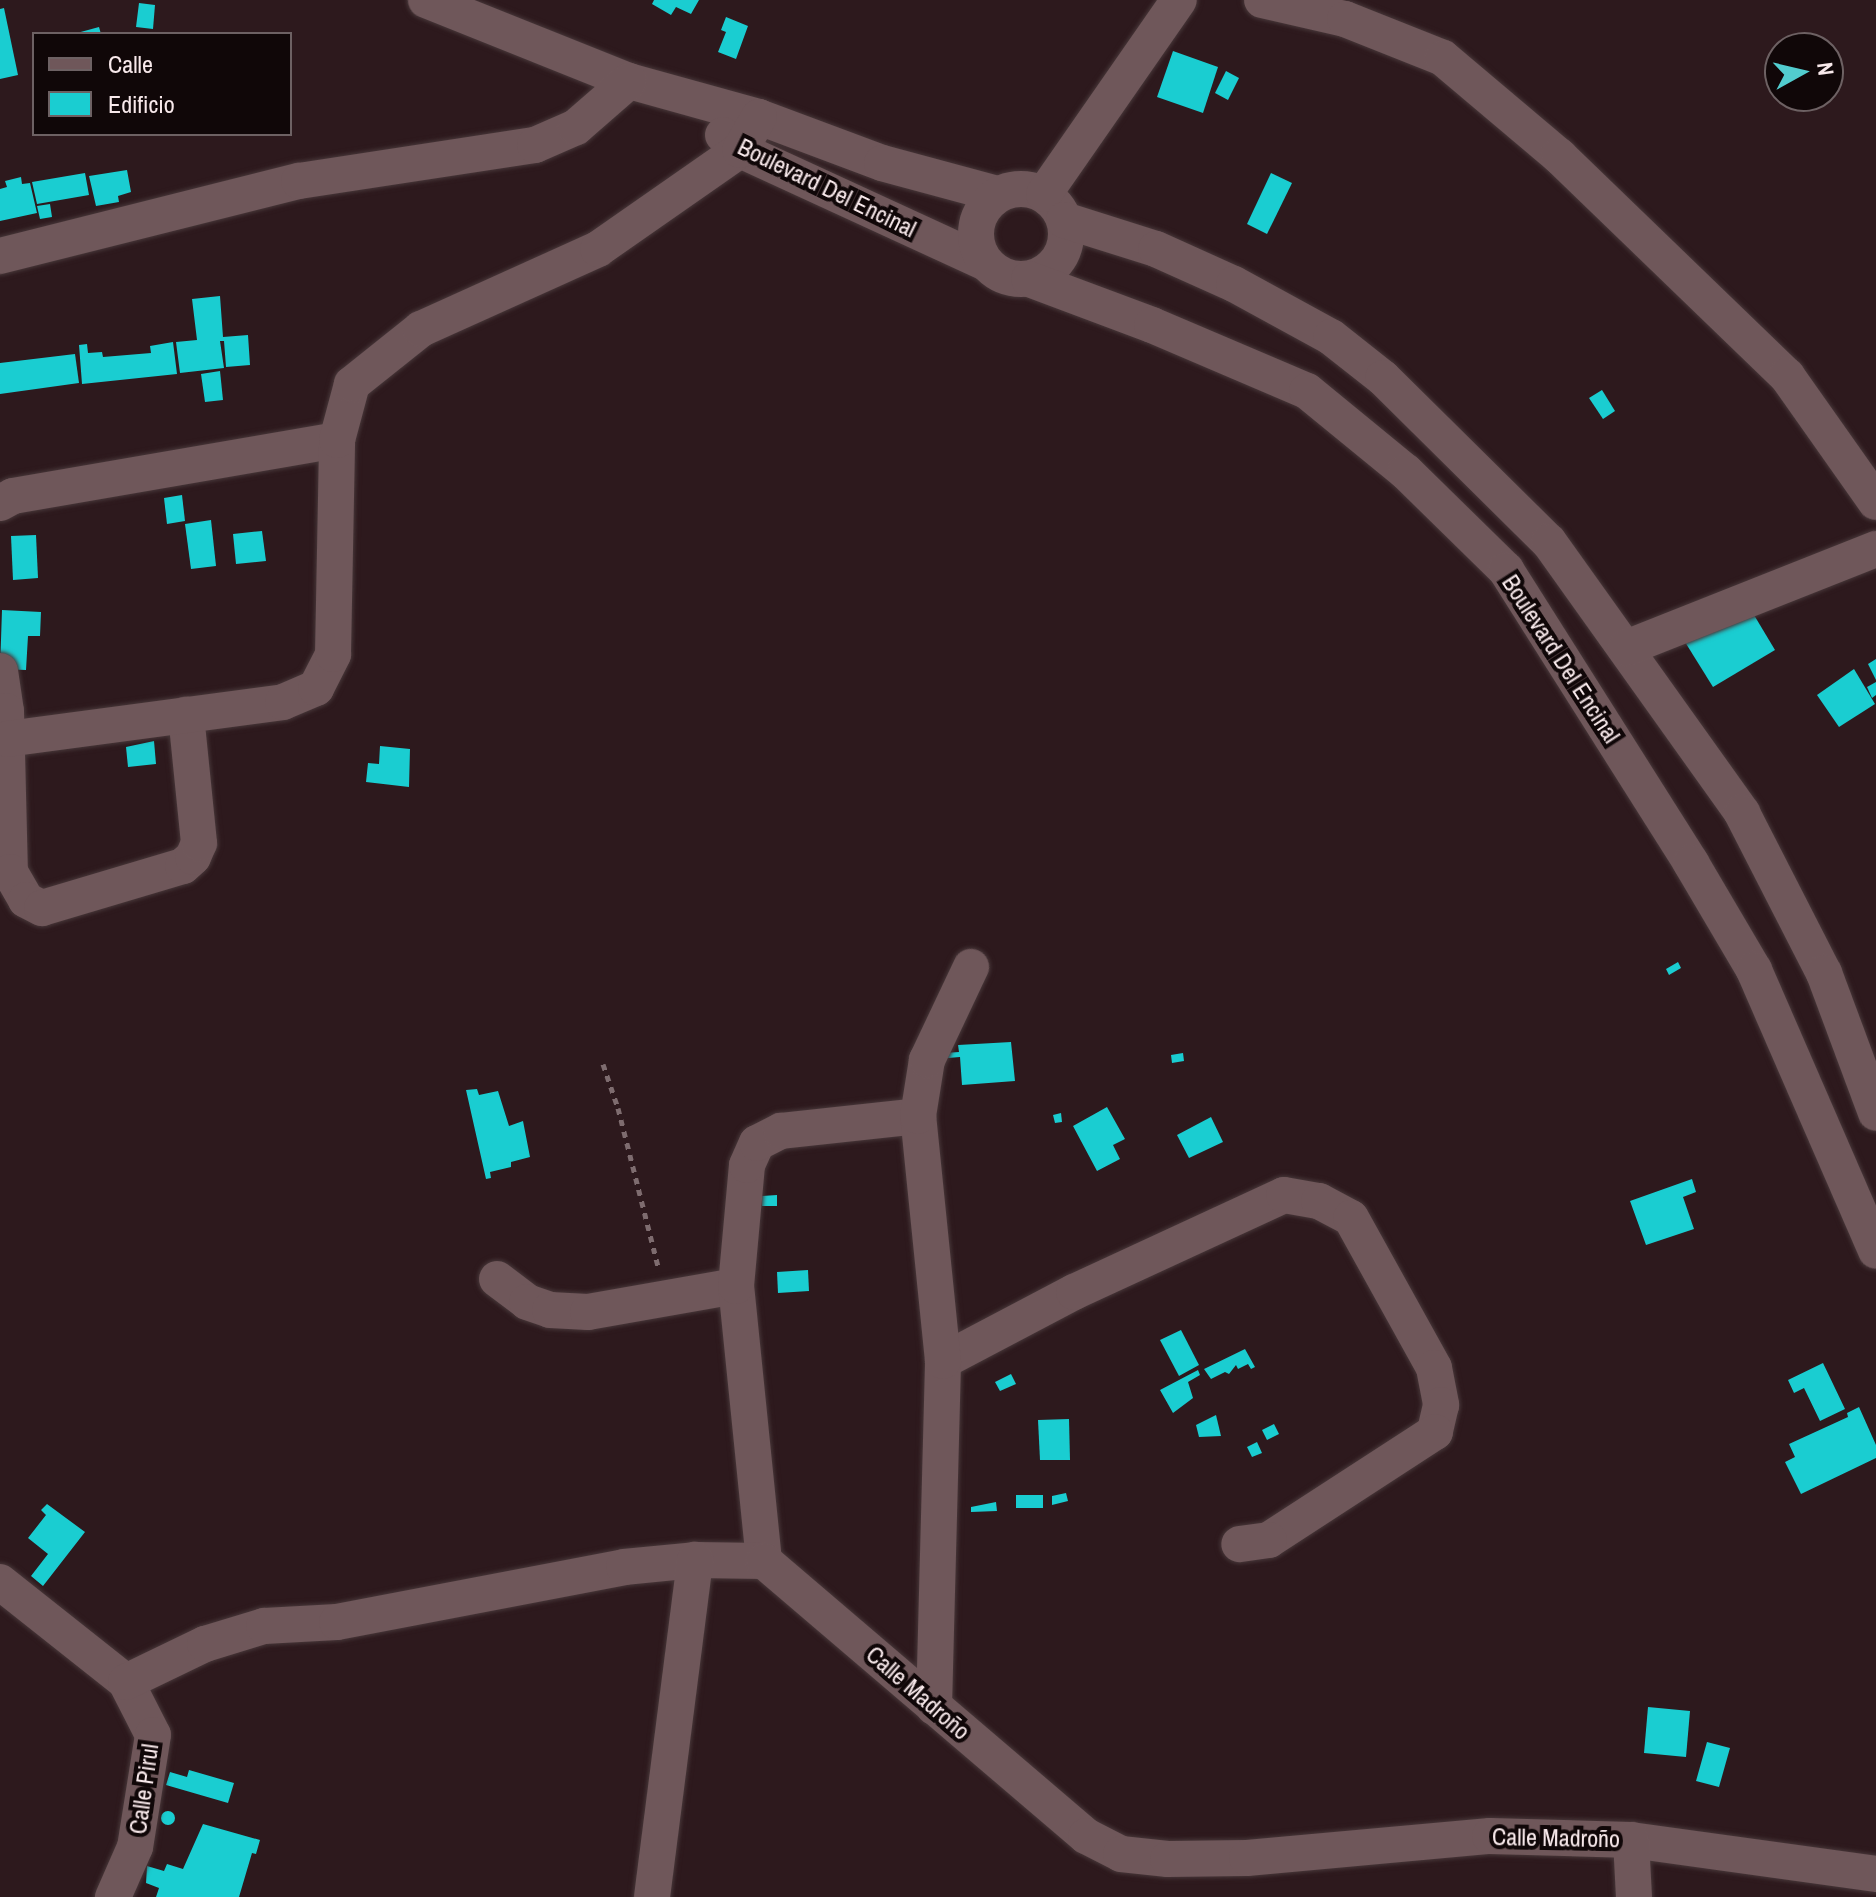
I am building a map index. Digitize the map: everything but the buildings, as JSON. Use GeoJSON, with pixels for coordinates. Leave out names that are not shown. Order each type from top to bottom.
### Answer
{"type":"FeatureCollection","features":[{"type":"Feature","properties":{"kind":"street","name":"Boulevard Del Encinal"},"geometry":{"type":"LineString","coordinates":[[426,0],[629,81],[759,117],[882,163],[997,194]]}},
{"type":"Feature","properties":{"kind":"street"},"geometry":{"type":"LineString","coordinates":[[1179,0],[1054,207],[1065,245],[1052,268],[1029,279],[1004,277],[984,262],[975,238],[980,212],[997,194],[1021,188],[1054,207],[1234,284],[1331,337],[1383,378],[1549,542],[1742,813],[1824,973],[1876,1113]]}},
{"type":"Feature","properties":{"kind":"street"},"geometry":{"type":"LineString","coordinates":[[1262,0],[1345,19],[1443,58],[1559,156],[1787,376],[1876,502]]}},
{"type":"Feature","properties":{"kind":"street"},"geometry":{"type":"LineString","coordinates":[[0,256],[299,181],[535,145],[576,127],[629,81]]}},
{"type":"Feature","properties":{"kind":"street","name":"Boulevard Del Encinal"},"geometry":{"type":"LineString","coordinates":[[680,96],[740,150],[984,262]]}},
{"type":"Feature","properties":{"kind":"street"},"geometry":{"type":"LineString","coordinates":[[7,739],[283,702],[316,688],[333,654],[337,440],[352,384],[421,329],[598,249],[740,150],[759,117]]}},
{"type":"Feature","properties":{"kind":"street","name":"Boulevard Del Encinal"},"geometry":{"type":"LineString","coordinates":[[1029,279],[1152,325],[1307,391],[1406,472],[1506,570],[1691,863],[1754,970],[1876,1251]]}},
{"type":"Feature","properties":{"kind":"street"},"geometry":{"type":"LineString","coordinates":[[0,503],[13,496],[337,440]]}},
{"type":"Feature","properties":{"kind":"street"},"geometry":{"type":"LineString","coordinates":[[1506,570],[1549,542]]}},
{"type":"Feature","properties":{"kind":"street"},"geometry":{"type":"LineString","coordinates":[[1626,648],[1876,549]]}},
{"type":"Feature","properties":{"kind":"street"},"geometry":{"type":"LineString","coordinates":[[0,671],[7,739],[10,872],[26,900],[42,908],[183,866],[193,857],[199,843],[186,715]]}},
{"type":"Feature","properties":{"kind":"street"},"geometry":{"type":"LineString","coordinates":[[934,1707],[943,1361],[918,1116],[927,1060],[971,967]]}},
{"type":"Feature","properties":{"kind":"street"},"geometry":{"type":"LineString","coordinates":[[0,1582],[126,1682],[205,1644],[264,1626],[337,1622],[624,1567],[695,1560],[764,1561],[736,1286],[747,1165],[757,1143],[781,1131],[918,1116]]}},
{"type":"Feature","properties":{"kind":"street"},"geometry":{"type":"LineString","coordinates":[[943,1361],[1074,1292],[1284,1195],[1319,1201],[1351,1218],[1434,1368],[1441,1405],[1435,1432],[1269,1540],[1239,1544]]}},
{"type":"Feature","properties":{"kind":"street"},"geometry":{"type":"LineString","coordinates":[[497,1279],[527,1302],[550,1310],[588,1312],[736,1286]]}},
{"type":"Feature","properties":{"kind":"street"},"geometry":{"type":"LineString","coordinates":[[652,1897],[695,1560]]}},
{"type":"Feature","properties":{"kind":"street","name":"Calle Madroño"},"geometry":{"type":"LineString","coordinates":[[764,1561],[1086,1836],[1121,1854],[1168,1859],[1247,1858],[1490,1836],[1631,1840],[1876,1874]]}},
{"type":"Feature","properties":{"kind":"street","name":"Calle Pirul"},"geometry":{"type":"LineString","coordinates":[[113,1897],[135,1847],[153,1735],[126,1682]]}},
{"type":"Feature","properties":{"kind":"street"},"geometry":{"type":"LineString","coordinates":[[1631,1840],[1634,1897]]}},
{"type":"Feature","properties":{"kind":"path"},"geometry":{"type":"LineString","coordinates":[[603,1064],[618,1108],[666,1298]]}}]}
